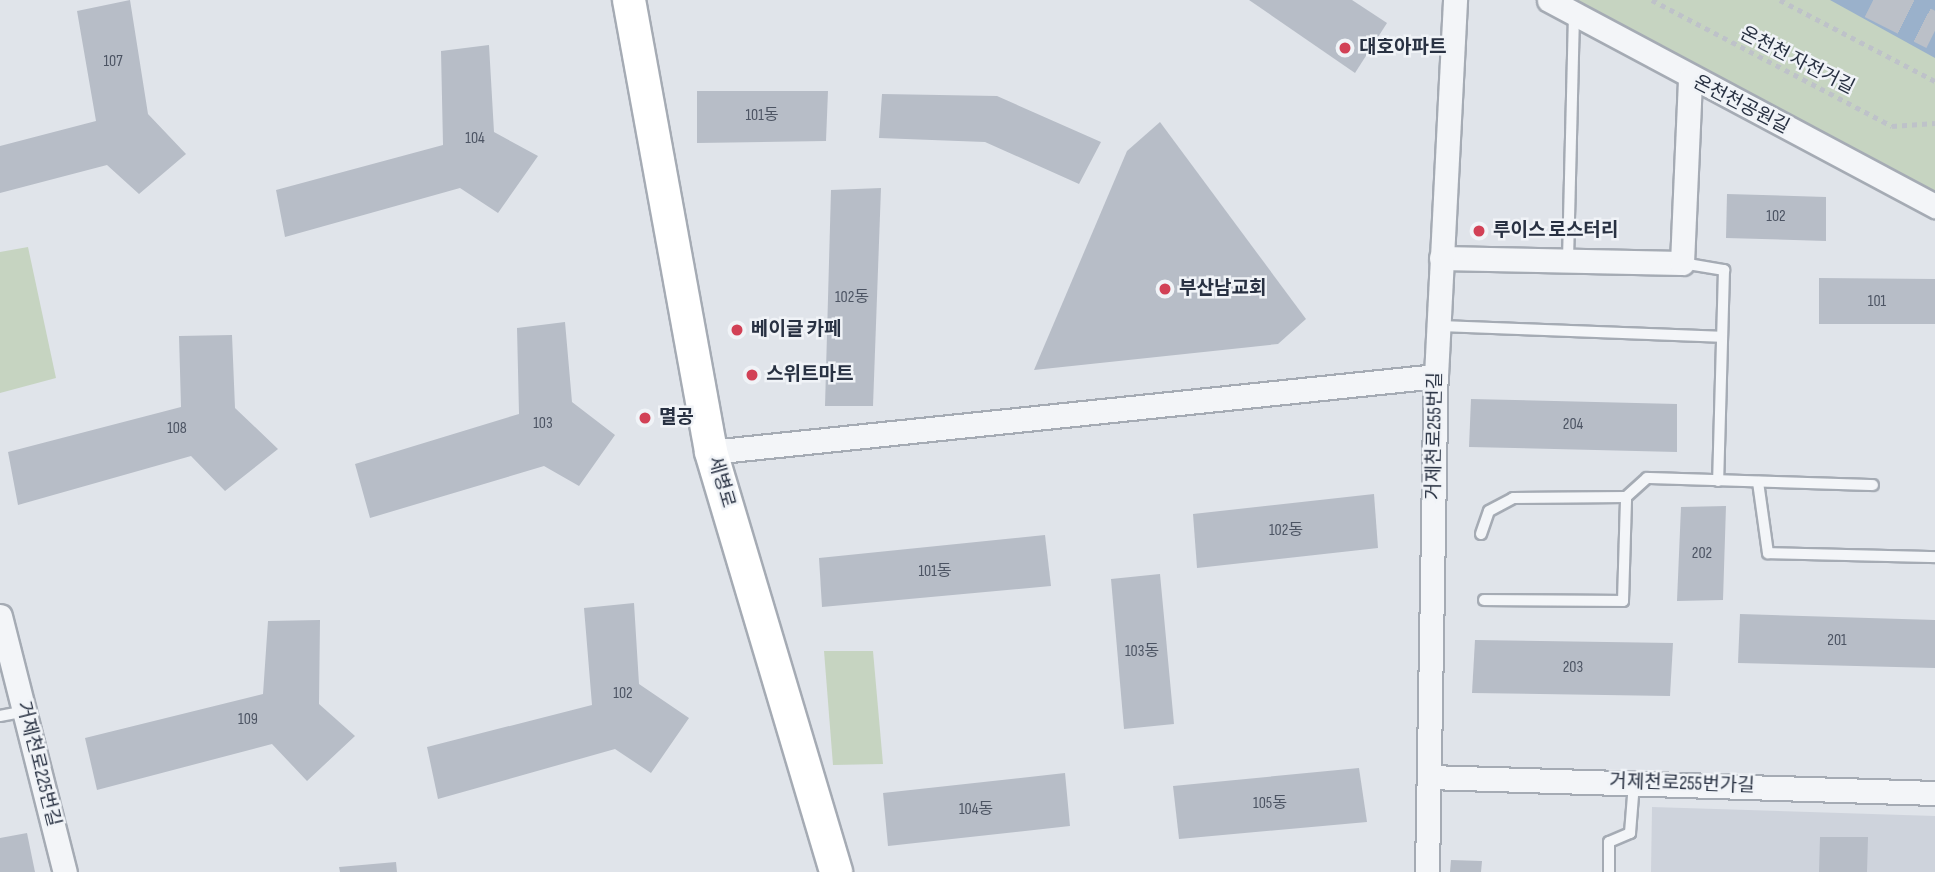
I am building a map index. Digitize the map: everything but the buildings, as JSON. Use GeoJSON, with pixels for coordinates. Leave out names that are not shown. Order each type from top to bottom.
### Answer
{"type":"FeatureCollection","features":[{"type":"Feature","properties":{"kind":"main road","name":"세병로"},"geometry":{"type":"LineString","coordinates":[[629,0],[711,452],[836,872]]}},
{"type":"Feature","properties":{"kind":"street","name":"거제천로255번길"},"geometry":{"type":"LineString","coordinates":[[1427,872],[1436,376],[1455,0]]}},
{"type":"Feature","properties":{"kind":"street","name":"온천천공원길"},"geometry":{"type":"LineString","coordinates":[[1549,0],[1690,79],[1935,206]]}},
{"type":"Feature","properties":{"kind":"street"},"geometry":{"type":"LineString","coordinates":[[1441,258],[1682,263],[1690,79]]}},
{"type":"Feature","properties":{"kind":"street"},"geometry":{"type":"LineString","coordinates":[[711,452],[1436,376]]}},
{"type":"Feature","properties":{"kind":"street","name":"거제천로225번길"},"geometry":{"type":"LineString","coordinates":[[0,616],[65,872]]}},
{"type":"Feature","properties":{"kind":"street","name":"거제천로255번가길"},"geometry":{"type":"LineString","coordinates":[[1429,777],[1935,793]]}},
{"type":"Feature","properties":{"kind":"lane"},"geometry":{"type":"LineString","coordinates":[[1569,260],[1574,16]]}},
{"type":"Feature","properties":{"kind":"lane"},"geometry":{"type":"LineString","coordinates":[[1682,263],[1724,270],[1718,481]]}},
{"type":"Feature","properties":{"kind":"lane"},"geometry":{"type":"LineString","coordinates":[[1439,327],[1722,337]]}},
{"type":"Feature","properties":{"kind":"lane"},"geometry":{"type":"LineString","coordinates":[[1481,534],[1489,512],[1513,498],[1626,497],[1647,478],[1873,485]]}},
{"type":"Feature","properties":{"kind":"lane"},"geometry":{"type":"LineString","coordinates":[[1758,482],[1768,553],[1935,557]]}},
{"type":"Feature","properties":{"kind":"lane"},"geometry":{"type":"LineString","coordinates":[[1484,600],[1623,601],[1626,497]]}},
{"type":"Feature","properties":{"kind":"lane"},"geometry":{"type":"LineString","coordinates":[[0,716],[25,711]]}},
{"type":"Feature","properties":{"kind":"lane"},"geometry":{"type":"LineString","coordinates":[[1609,872],[1609,842],[1630,834],[1634,782]]}},
{"type":"Feature","properties":{"kind":"path","name":"온천천 자전거길"},"geometry":{"type":"LineString","coordinates":[[1652,0],[1892,126],[1935,123]]}},
{"type":"Feature","properties":{"kind":"path"},"geometry":{"type":"LineString","coordinates":[[1780,0],[1935,81]]}},
{"type":"Feature","properties":{"kind":"shaded area"},"geometry":{"type":"Polygon","coordinates":[[[1652,807],[1935,816],[1935,872],[1651,872],[1652,807]]]}},
{"type":"Feature","properties":{"kind":"green space"},"geometry":{"type":"Polygon","coordinates":[[[1570,0],[1935,0],[1935,196],[1570,0]]]}},
{"type":"Feature","properties":{"kind":"green space"},"geometry":{"type":"Polygon","coordinates":[[[28,247],[56,378],[0,393],[0,252],[28,247]]]}},
{"type":"Feature","properties":{"kind":"green space"},"geometry":{"type":"Polygon","coordinates":[[[824,651],[873,651],[883,764],[833,765],[824,651]]]}},
{"type":"Feature","properties":{"kind":"water"},"geometry":{"type":"Polygon","coordinates":[[[1830,0],[1935,0],[1935,58],[1830,0]]]}},
{"type":"Feature","properties":{"kind":"tunnel"},"geometry":{"type":"LineString","coordinates":[[1873,0],[1935,31]]}},
{"type":"Feature","properties":{"kind":"place","name":"대호아파트"},"geometry":{"type":"Point","coordinates":[1345,48]}},
{"type":"Feature","properties":{"kind":"place","name":"루이스 로스터리"},"geometry":{"type":"Point","coordinates":[1479,231]}},
{"type":"Feature","properties":{"kind":"place","name":"부산남교회"},"geometry":{"type":"Point","coordinates":[1165,289]}},
{"type":"Feature","properties":{"kind":"place","name":"베이글 카페"},"geometry":{"type":"Point","coordinates":[737,330]}},
{"type":"Feature","properties":{"kind":"place","name":"스위트마트"},"geometry":{"type":"Point","coordinates":[752,375]}},
{"type":"Feature","properties":{"kind":"place","name":"멸공"},"geometry":{"type":"Point","coordinates":[645,418]}}]}
